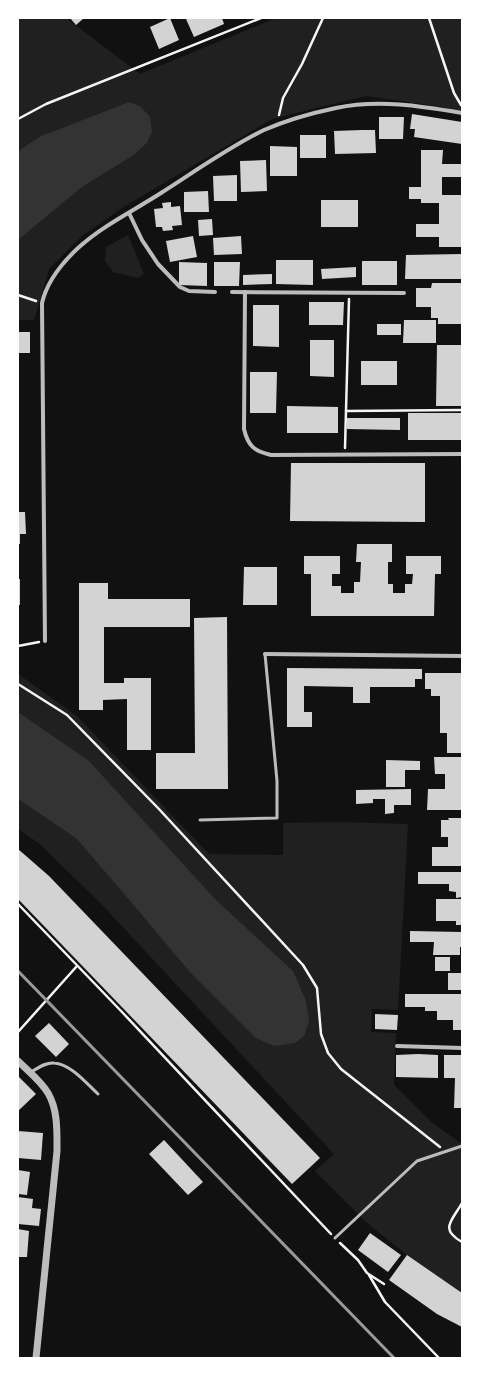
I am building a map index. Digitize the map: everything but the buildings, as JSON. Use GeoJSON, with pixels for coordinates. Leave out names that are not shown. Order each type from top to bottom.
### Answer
{"type":"FeatureCollection","features":[{"type":"Feature","properties":{"kind":"street"},"geometry":{"type":"LineString","coordinates":[[45,641],[42,302],[48,285],[64,262],[92,237],[129,213],[246,140],[276,125],[310,114],[356,105],[404,105],[462,113]]}},
{"type":"Feature","properties":{"kind":"street"},"geometry":{"type":"LineString","coordinates":[[129,213],[142,240],[158,264],[180,287],[189,291],[215,292]]}},
{"type":"Feature","properties":{"kind":"street"},"geometry":{"type":"LineString","coordinates":[[232,292],[404,293]]}},
{"type":"Feature","properties":{"kind":"street"},"geometry":{"type":"LineString","coordinates":[[244,292],[244,429],[247,441],[251,446],[258,451],[271,455],[462,454]]}},
{"type":"Feature","properties":{"kind":"street"},"geometry":{"type":"LineString","coordinates":[[265,654],[462,656]]}},
{"type":"Feature","properties":{"kind":"street"},"geometry":{"type":"LineString","coordinates":[[397,1046],[462,1048]]}},
{"type":"Feature","properties":{"kind":"street"},"geometry":{"type":"LineString","coordinates":[[18,1061],[43,1086],[51,1100],[54,1111],[57,1137],[57,1151],[36,1358]]}},
{"type":"Feature","properties":{"kind":"lane"},"geometry":{"type":"LineString","coordinates":[[200,820],[276,818],[277,781],[265,654]]}},
{"type":"Feature","properties":{"kind":"lane"},"geometry":{"type":"LineString","coordinates":[[29,1073],[43,1065],[55,1063],[69,1068],[98,1094]]}},
{"type":"Feature","properties":{"kind":"lane"},"geometry":{"type":"LineString","coordinates":[[335,1238],[417,1161],[462,1146]]}},
{"type":"Feature","properties":{"kind":"path"},"geometry":{"type":"LineString","coordinates":[[18,119],[46,104],[261,18]]}},
{"type":"Feature","properties":{"kind":"path"},"geometry":{"type":"LineString","coordinates":[[276,125],[283,98],[302,64],[323,18]]}},
{"type":"Feature","properties":{"kind":"path"},"geometry":{"type":"LineString","coordinates":[[429,18],[454,93],[462,106]]}},
{"type":"Feature","properties":{"kind":"path"},"geometry":{"type":"LineString","coordinates":[[345,454],[349,293]]}},
{"type":"Feature","properties":{"kind":"path"},"geometry":{"type":"LineString","coordinates":[[18,295],[42,302]]}},
{"type":"Feature","properties":{"kind":"path"},"geometry":{"type":"LineString","coordinates":[[346,411],[462,410]]}},
{"type":"Feature","properties":{"kind":"path"},"geometry":{"type":"LineString","coordinates":[[18,646],[45,641]]}},
{"type":"Feature","properties":{"kind":"path"},"geometry":{"type":"LineString","coordinates":[[18,684],[66,715],[158,808],[303,965],[317,988],[321,1034],[328,1053],[341,1070],[445,1151]]}},
{"type":"Feature","properties":{"kind":"path"},"geometry":{"type":"LineString","coordinates":[[18,904],[335,1238],[358,1260],[385,1302],[439,1358]]}},
{"type":"Feature","properties":{"kind":"path"},"geometry":{"type":"LineString","coordinates":[[18,1032],[77,966]]}},
{"type":"Feature","properties":{"kind":"path"},"geometry":{"type":"LineString","coordinates":[[462,1203],[448,1225],[448,1230],[452,1237],[462,1242]]}},
{"type":"Feature","properties":{"kind":"path"},"geometry":{"type":"LineString","coordinates":[[367,1273],[384,1284]]}},
{"type":"Feature","properties":{"kind":"shaded area"},"geometry":{"type":"Polygon","coordinates":[[[18,18],[66,18],[140,74],[276,18],[462,18],[462,113],[436,106],[366,96],[272,119],[122,208],[82,236],[49,269],[34,320],[18,320],[18,240],[82,187],[134,155],[147,143],[152,132],[129,102],[41,136],[18,151],[18,18]]]}},
{"type":"Feature","properties":{"kind":"shaded area"},"geometry":{"type":"Polygon","coordinates":[[[129,102],[140,106],[150,117],[152,132],[147,143],[134,155],[82,187],[18,240],[18,151],[41,136],[129,102]]]}},
{"type":"Feature","properties":{"kind":"shaded area"},"geometry":{"type":"Polygon","coordinates":[[[128,235],[144,274],[138,278],[113,272],[105,261],[106,247],[128,235]]]}},
{"type":"Feature","properties":{"kind":"shaded area"},"geometry":{"type":"Polygon","coordinates":[[[18,674],[77,716],[209,854],[283,855],[283,823],[337,822],[408,824],[398,1010],[372,1009],[371,1032],[396,1033],[394,1085],[431,1122],[462,1144],[462,1293],[407,1255],[367,1223],[315,1171],[334,1154],[106,909],[40,844],[18,829],[18,674]]]}},
{"type":"Feature","properties":{"kind":"shaded area"},"geometry":{"type":"Polygon","coordinates":[[[18,712],[89,761],[216,900],[293,971],[306,1001],[309,1022],[304,1036],[295,1043],[274,1046],[256,1038],[189,971],[76,838],[18,799],[18,712]]]}},
{"type":"Feature","properties":{"kind":"railway"},"geometry":{"type":"LineString","coordinates":[[18,971],[394,1358]]}}]}
